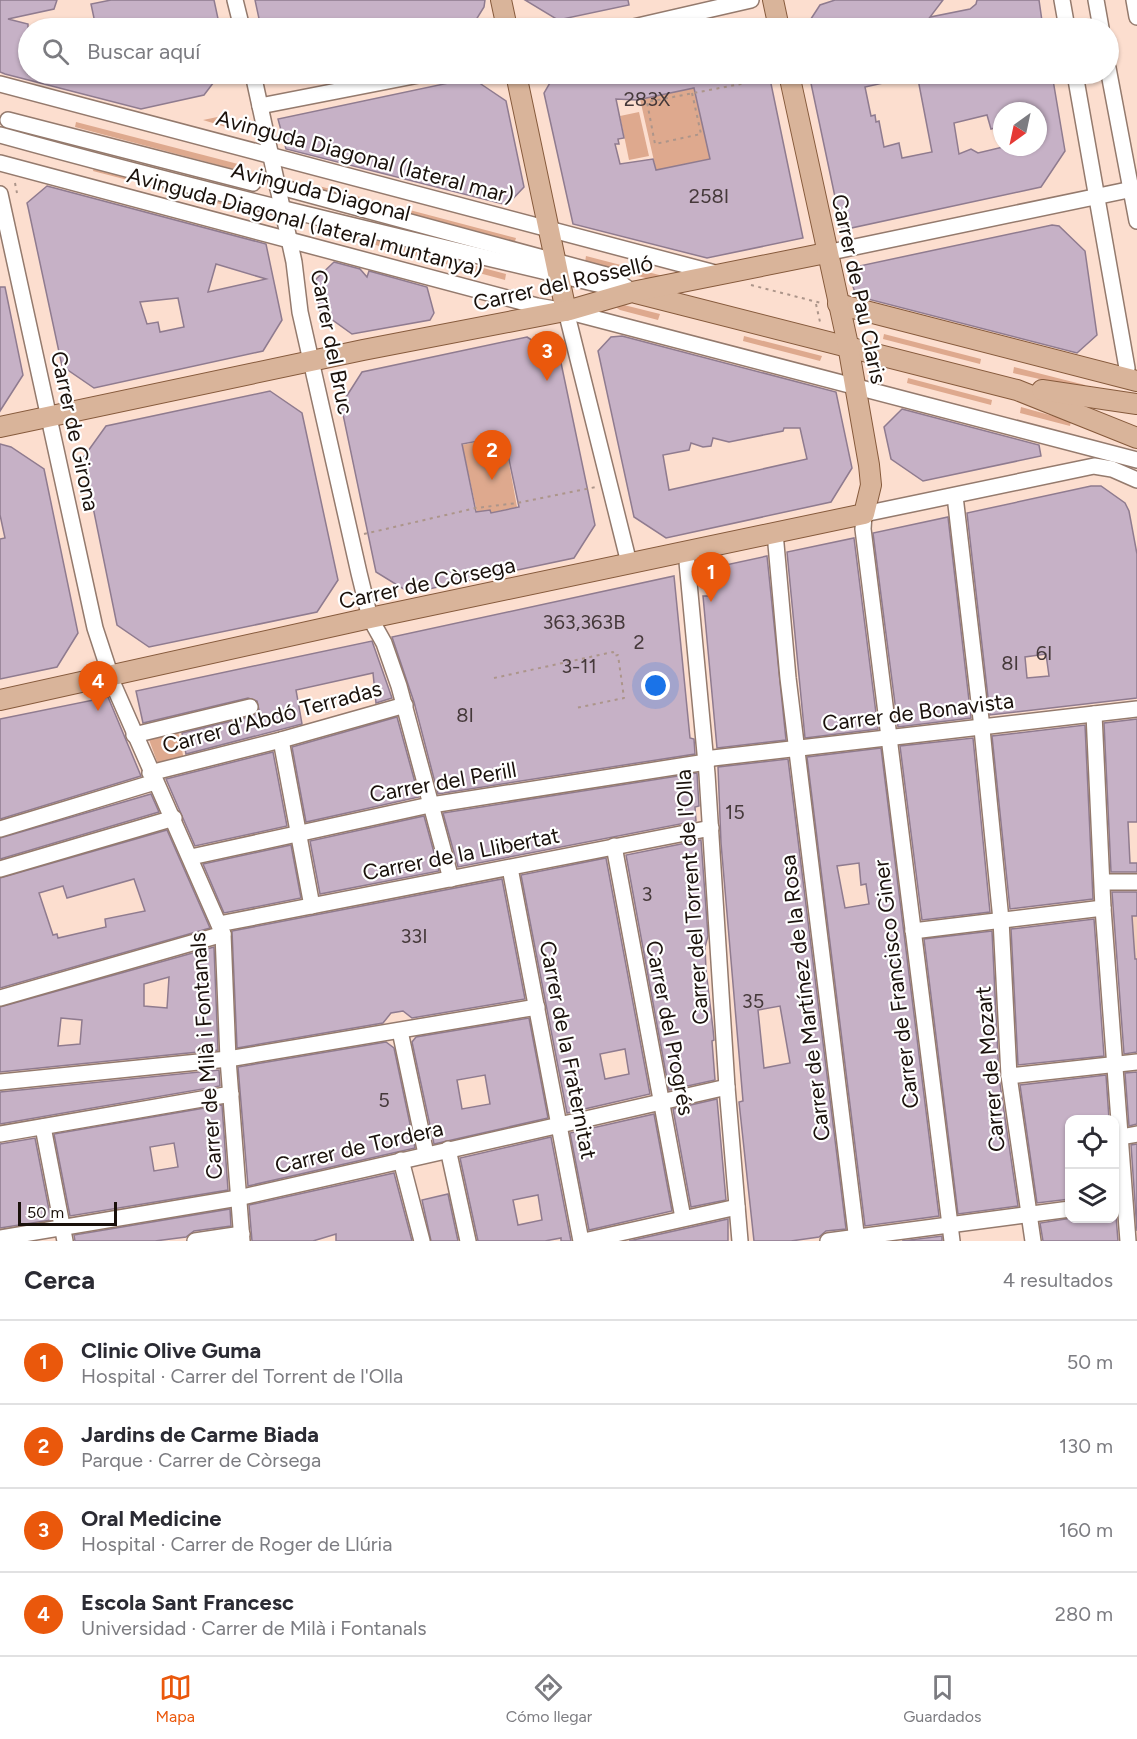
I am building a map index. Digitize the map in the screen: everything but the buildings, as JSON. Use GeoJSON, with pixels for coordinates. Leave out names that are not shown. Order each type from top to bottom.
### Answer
{"type":"FeatureCollection","features":[{"type":"Feature","properties":{"kind":"main road"},"geometry":{"type":"LineString","coordinates":[[501,0],[505,18]]}},
{"type":"Feature","properties":{"kind":"main road"},"geometry":{"type":"LineString","coordinates":[[773,0],[777,18]]}},
{"type":"Feature","properties":{"kind":"main road"},"geometry":{"type":"LineString","coordinates":[[518,84],[558,269],[575,313]]}},
{"type":"Feature","properties":{"kind":"main road","name":"Carrer de Pau Claris"},"geometry":{"type":"LineString","coordinates":[[781,84],[826,253],[831,304],[848,345],[870,469],[870,491],[864,514]]}},
{"type":"Feature","properties":{"kind":"main road","name":"Carrer del Rosselló"},"geometry":{"type":"LineString","coordinates":[[0,427],[311,362],[575,313],[632,292],[826,253]]}},
{"type":"Feature","properties":{"kind":"main road","name":"Avinguda Diagonal"},"geometry":{"type":"LineString","coordinates":[[632,292],[848,345],[1017,390],[1137,438]]}},
{"type":"Feature","properties":{"kind":"main road"},"geometry":{"type":"LineString","coordinates":[[831,304],[1131,379]]}},
{"type":"Feature","properties":{"kind":"main road","name":"Avinguda Diagonal"},"geometry":{"type":"LineString","coordinates":[[1017,390],[1044,391],[1137,404]]}},
{"type":"Feature","properties":{"kind":"main road","name":"Carrer de Còrsega"},"geometry":{"type":"LineString","coordinates":[[0,700],[370,618],[864,514]]}},
{"type":"Feature","properties":{"kind":"street"},"geometry":{"type":"LineString","coordinates":[[235,0],[240,18]]}},
{"type":"Feature","properties":{"kind":"street"},"geometry":{"type":"LineString","coordinates":[[673,18],[752,0]]}},
{"type":"Feature","properties":{"kind":"street"},"geometry":{"type":"LineString","coordinates":[[1062,0],[1065,18]]}},
{"type":"Feature","properties":{"kind":"street"},"geometry":{"type":"LineString","coordinates":[[1096,0],[1099,18]]}},
{"type":"Feature","properties":{"kind":"street"},"geometry":{"type":"LineString","coordinates":[[1134,0],[1137,17]]}},
{"type":"Feature","properties":{"kind":"street","name":"Avinguda Diagonal (lateral mar)"},"geometry":{"type":"LineString","coordinates":[[0,84],[719,274]]}},
{"type":"Feature","properties":{"kind":"street","name":"Carrer del Bruc"},"geometry":{"type":"LineString","coordinates":[[254,84],[282,206],[311,362],[370,618],[384,643],[405,705],[452,879]]}},
{"type":"Feature","properties":{"kind":"street"},"geometry":{"type":"LineString","coordinates":[[260,106],[373,84]]}},
{"type":"Feature","properties":{"kind":"street"},"geometry":{"type":"LineString","coordinates":[[1077,84],[1127,368],[1131,379]]}},
{"type":"Feature","properties":{"kind":"street"},"geometry":{"type":"LineString","coordinates":[[1111,84],[1134,188],[1137,220]]}},
{"type":"Feature","properties":{"kind":"street","name":"Avinguda Diagonal"},"geometry":{"type":"LineString","coordinates":[[8,120],[253,183]]}},
{"type":"Feature","properties":{"kind":"street","name":"Avinguda Diagonal"},"geometry":{"type":"LineString","coordinates":[[0,135],[268,205],[282,206],[558,269]]}},
{"type":"Feature","properties":{"kind":"street","name":"Avinguda Diagonal (lateral muntanya)"},"geometry":{"type":"LineString","coordinates":[[0,163],[537,306],[575,313],[1137,460]]}},
{"type":"Feature","properties":{"kind":"street","name":"Avinguda Diagonal"},"geometry":{"type":"LineString","coordinates":[[277,186],[632,292]]}},
{"type":"Feature","properties":{"kind":"street","name":"Carrer del Rosselló"},"geometry":{"type":"LineString","coordinates":[[826,253],[1134,188]]}},
{"type":"Feature","properties":{"kind":"street","name":"Carrer de Girona"},"geometry":{"type":"LineString","coordinates":[[0,194],[89,602],[110,675]]}},
{"type":"Feature","properties":{"kind":"street"},"geometry":{"type":"LineString","coordinates":[[575,313],[629,563]]}},
{"type":"Feature","properties":{"kind":"street"},"geometry":{"type":"LineString","coordinates":[[864,514],[1094,466],[1112,469],[1137,480]]}},
{"type":"Feature","properties":{"kind":"street","name":"Carrer de Mozart"},"geometry":{"type":"LineString","coordinates":[[955,496],[982,727],[1001,920],[1009,1076],[1033,1241]]}},
{"type":"Feature","properties":{"kind":"street","name":"Carrer de Francisco Giner"},"geometry":{"type":"LineString","coordinates":[[864,514],[863,529],[952,1241]]}},
{"type":"Feature","properties":{"kind":"street","name":"Carrer de Martínez de la Rosa"},"geometry":{"type":"LineString","coordinates":[[775,533],[788,678],[799,749],[857,1239]]}},
{"type":"Feature","properties":{"kind":"street","name":"Carrer del Torrent de l'Olla"},"geometry":{"type":"LineString","coordinates":[[686,551],[711,828],[719,858],[727,1087],[740,1241]]}},
{"type":"Feature","properties":{"kind":"street","name":"Carrer de Milà i Fontanals"},"geometry":{"type":"LineString","coordinates":[[110,675],[134,735],[174,818],[221,929],[228,1059],[242,1238]]}},
{"type":"Feature","properties":{"kind":"street","name":"Carrer d'Abdó Terradas"},"geometry":{"type":"LineString","coordinates":[[0,829],[153,777],[405,705]]}},
{"type":"Feature","properties":{"kind":"street"},"geometry":{"type":"LineString","coordinates":[[134,735],[250,707]]}},
{"type":"Feature","properties":{"kind":"street","name":"Carrer de Bonavista"},"geometry":{"type":"LineString","coordinates":[[704,762],[713,758],[1137,709]]}},
{"type":"Feature","properties":{"kind":"street"},"geometry":{"type":"LineString","coordinates":[[1094,714],[1103,908],[1117,1064],[1129,1136],[1125,1203],[1128,1241]]}},
{"type":"Feature","properties":{"kind":"street"},"geometry":{"type":"LineString","coordinates":[[281,740],[312,906]]}},
{"type":"Feature","properties":{"kind":"street","name":"Carrer del Perill"},"geometry":{"type":"LineString","coordinates":[[191,857],[298,832],[432,805],[704,762]]}},
{"type":"Feature","properties":{"kind":"street"},"geometry":{"type":"LineString","coordinates":[[0,869],[174,818]]}},
{"type":"Feature","properties":{"kind":"street","name":"Carrer de la Llibertat"},"geometry":{"type":"LineString","coordinates":[[0,998],[221,929],[312,906],[711,828]]}},
{"type":"Feature","properties":{"kind":"street","name":"Carrer del Progrés"},"geometry":{"type":"LineString","coordinates":[[614,846],[683,1218]]}},
{"type":"Feature","properties":{"kind":"street","name":"Carrer de la Fraternitat"},"geometry":{"type":"LineString","coordinates":[[510,868],[582,1241]]}},
{"type":"Feature","properties":{"kind":"street"},"geometry":{"type":"LineString","coordinates":[[1103,882],[1137,882]]}},
{"type":"Feature","properties":{"kind":"street"},"geometry":{"type":"LineString","coordinates":[[913,931],[1103,908]]}},
{"type":"Feature","properties":{"kind":"street"},"geometry":{"type":"LineString","coordinates":[[0,1082],[228,1059],[400,1031],[472,1015],[537,1007]]}},
{"type":"Feature","properties":{"kind":"street"},"geometry":{"type":"LineString","coordinates":[[400,1031],[426,1154]]}},
{"type":"Feature","properties":{"kind":"street"},"geometry":{"type":"LineString","coordinates":[[1009,1076],[1137,1062]]}},
{"type":"Feature","properties":{"kind":"street","name":"Carrer de Tordera"},"geometry":{"type":"LineString","coordinates":[[0,1238],[64,1233],[238,1198],[661,1100],[727,1087]]}},
{"type":"Feature","properties":{"kind":"street"},"geometry":{"type":"LineString","coordinates":[[0,1134],[231,1094]]}},
{"type":"Feature","properties":{"kind":"street"},"geometry":{"type":"LineString","coordinates":[[43,1127],[64,1233]]}},
{"type":"Feature","properties":{"kind":"street"},"geometry":{"type":"LineString","coordinates":[[448,1149],[468,1241]]}},
{"type":"Feature","properties":{"kind":"street"},"geometry":{"type":"LineString","coordinates":[[400,1160],[422,1241]]}},
{"type":"Feature","properties":{"kind":"street"},"geometry":{"type":"LineString","coordinates":[[582,1241],[737,1207]]}},
{"type":"Feature","properties":{"kind":"street"},"geometry":{"type":"LineString","coordinates":[[828,1241],[857,1239],[1065,1209]]}},
{"type":"Feature","properties":{"kind":"street"},"geometry":{"type":"LineString","coordinates":[[195,1241],[242,1238]]}},
{"type":"Feature","properties":{"kind":"path"},"geometry":{"type":"LineString","coordinates":[[692,93],[701,134],[655,144],[647,102],[692,93],[738,84]]}},
{"type":"Feature","properties":{"kind":"path"},"geometry":{"type":"LineString","coordinates":[[236,123],[238,130]]}},
{"type":"Feature","properties":{"kind":"path"},"geometry":{"type":"LineString","coordinates":[[15,183],[17,193]]}},
{"type":"Feature","properties":{"kind":"path"},"geometry":{"type":"LineString","coordinates":[[750,285],[831,304]]}},
{"type":"Feature","properties":{"kind":"path"},"geometry":{"type":"LineString","coordinates":[[816,304],[821,324]]}},
{"type":"Feature","properties":{"kind":"path"},"geometry":{"type":"LineString","coordinates":[[369,534],[476,508],[596,487]]}},
{"type":"Feature","properties":{"kind":"path"},"geometry":{"type":"LineString","coordinates":[[494,678],[613,652],[614,656],[618,655],[624,698],[576,708]]}},
{"type":"Feature","properties":{"kind":"shaded area"},"geometry":{"type":"Polygon","coordinates":[[[713,84],[767,84],[719,95],[710,159],[656,170],[640,99],[713,84]]]}},
{"type":"Feature","properties":{"kind":"shaded area"},"geometry":{"type":"Polygon","coordinates":[[[639,112],[649,156],[629,160],[620,116],[639,112]]]}},
{"type":"Feature","properties":{"kind":"shaded area"},"geometry":{"type":"Polygon","coordinates":[[[227,115],[229,128],[203,120],[227,115]]]}},
{"type":"Feature","properties":{"kind":"shaded area"},"geometry":{"type":"Polygon","coordinates":[[[76,122],[238,164],[237,170],[75,127],[76,122]]]}},
{"type":"Feature","properties":{"kind":"shaded area"},"geometry":{"type":"Polygon","coordinates":[[[95,165],[254,207],[255,213],[93,171],[95,165]]]}},
{"type":"Feature","properties":{"kind":"shaded area"},"geometry":{"type":"Polygon","coordinates":[[[315,185],[516,238],[514,245],[314,190],[315,185]]]}},
{"type":"Feature","properties":{"kind":"shaded area"},"geometry":{"type":"Polygon","coordinates":[[[336,229],[506,274],[505,280],[335,234],[336,229]]]}},
{"type":"Feature","properties":{"kind":"shaded area"},"geometry":{"type":"Polygon","coordinates":[[[586,256],[667,277],[653,280],[585,262],[586,256]]]}},
{"type":"Feature","properties":{"kind":"shaded area"},"geometry":{"type":"Polygon","coordinates":[[[624,305],[660,314],[658,320],[620,310],[614,306],[624,305]]]}},
{"type":"Feature","properties":{"kind":"shaded area"},"geometry":{"type":"Polygon","coordinates":[[[884,334],[981,359],[980,364],[883,339],[884,334]]]}},
{"type":"Feature","properties":{"kind":"shaded area"},"geometry":{"type":"Polygon","coordinates":[[[744,336],[822,356],[820,361],[743,341],[744,336]]]}},
{"type":"Feature","properties":{"kind":"shaded area"},"geometry":{"type":"Polygon","coordinates":[[[1014,367],[1085,385],[1084,389],[1013,373],[1014,367]]]}},
{"type":"Feature","properties":{"kind":"shaded area"},"geometry":{"type":"Polygon","coordinates":[[[908,378],[992,400],[991,405],[907,383],[908,378]]]}},
{"type":"Feature","properties":{"kind":"shaded area"},"geometry":{"type":"Polygon","coordinates":[[[1021,407],[1071,421],[1070,426],[1020,413],[1021,407]]]}},
{"type":"Feature","properties":{"kind":"shaded area"},"geometry":{"type":"Polygon","coordinates":[[[504,436],[517,507],[491,513],[490,510],[477,512],[462,445],[504,436]]]}},
{"type":"Feature","properties":{"kind":"shaded area"},"geometry":{"type":"Polygon","coordinates":[[[177,726],[184,760],[159,767],[147,734],[177,726]]]}},
{"type":"Feature","properties":{"kind":"shaded area"},"geometry":{"type":"Polygon","coordinates":[[[1137,897],[1137,959],[1114,959],[1111,898],[1137,897]]]}},
{"type":"Feature","properties":{"kind":"place","name":"Oral Medicine"},"geometry":{"type":"Point","coordinates":[547,381]}},
{"type":"Feature","properties":{"kind":"place","name":"Jardins de Carme Biada"},"geometry":{"type":"Point","coordinates":[492,480]}},
{"type":"Feature","properties":{"kind":"place","name":"Clinic Olive Guma"},"geometry":{"type":"Point","coordinates":[711,602]}},
{"type":"Feature","properties":{"kind":"place","name":"Escola Sant Francesc"},"geometry":{"type":"Point","coordinates":[98,711]}}]}
